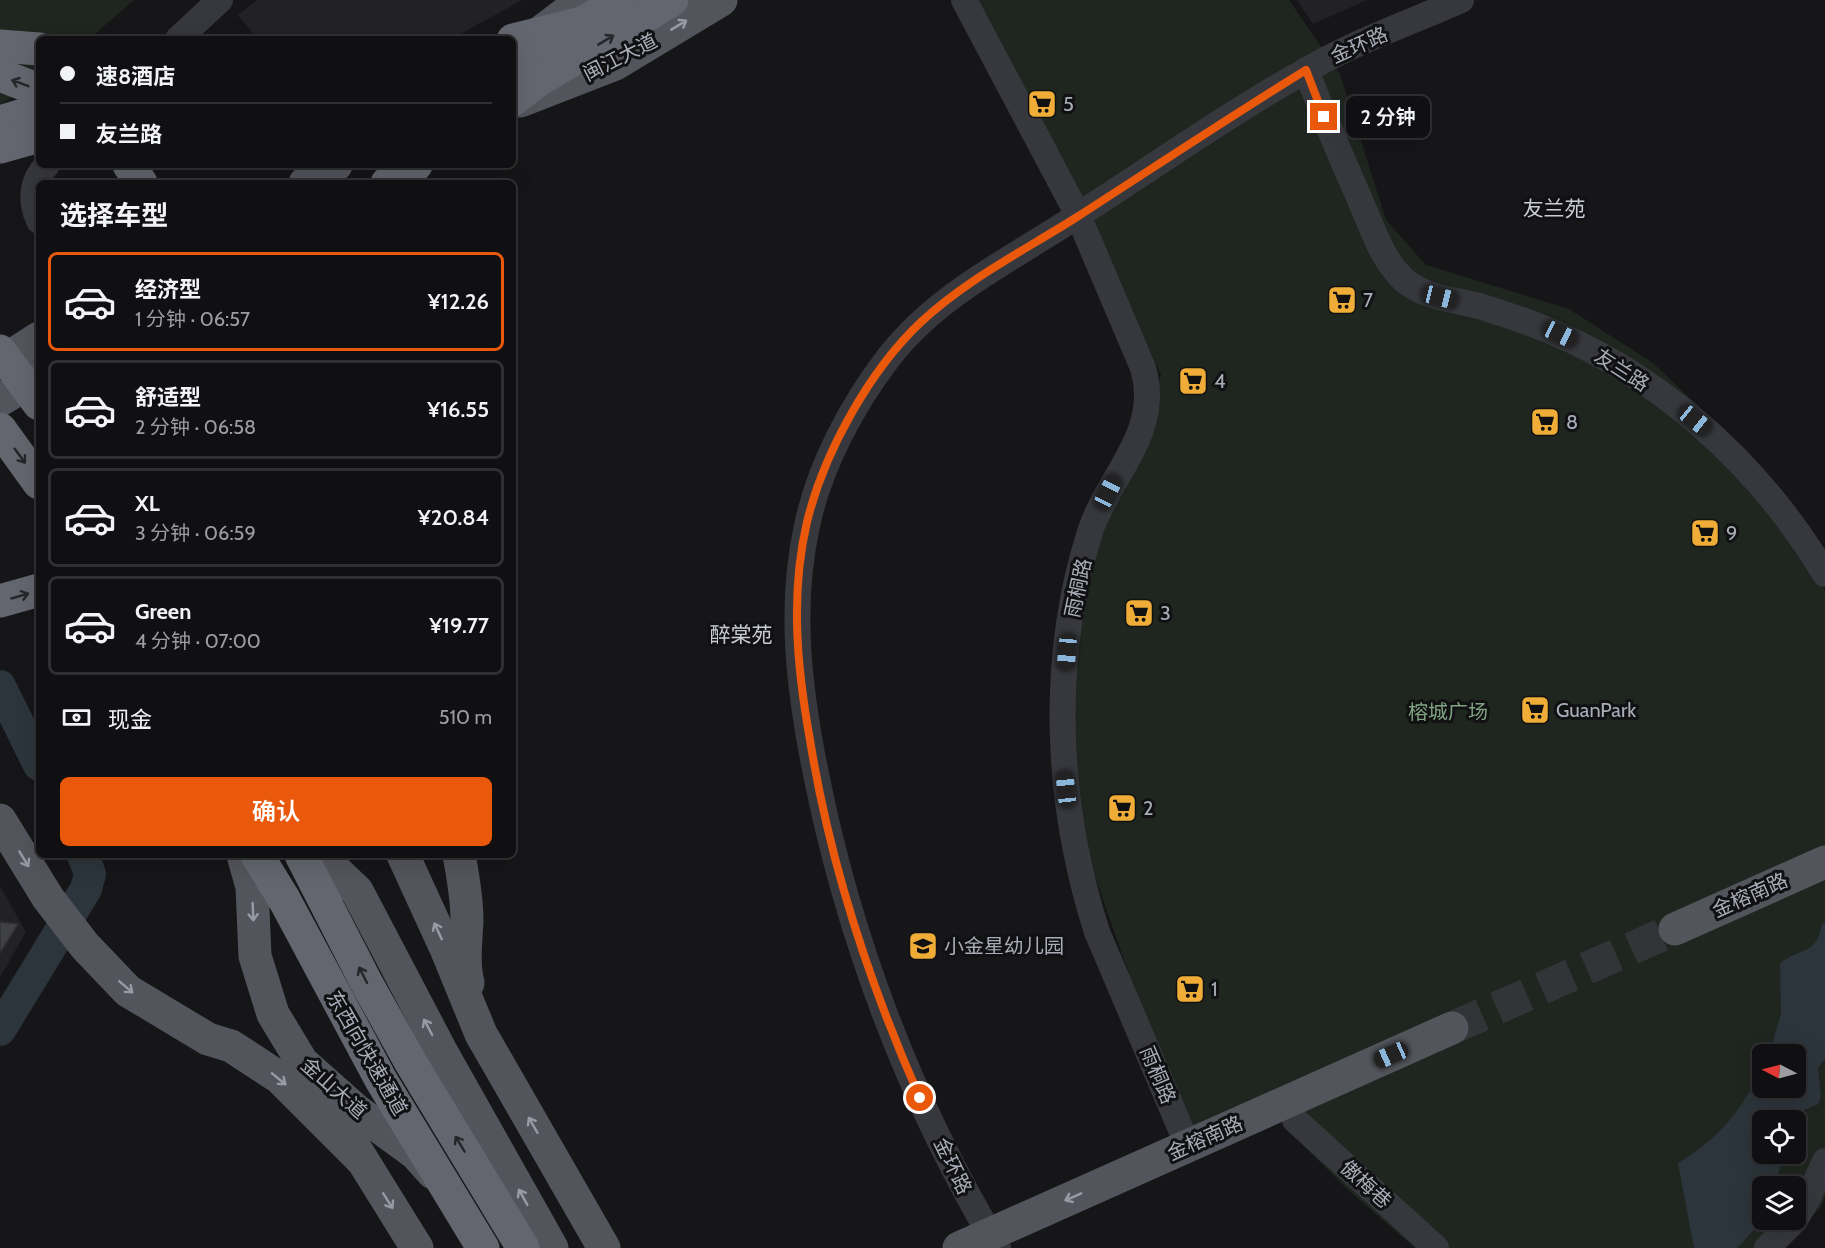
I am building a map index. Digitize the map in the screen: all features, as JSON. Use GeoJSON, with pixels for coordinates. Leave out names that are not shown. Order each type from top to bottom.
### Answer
{"type":"FeatureCollection","features":[{"type":"Feature","properties":{"kind":"highway"},"geometry":{"type":"LineString","coordinates":[[516,39],[585,11],[623,0]]}},
{"type":"Feature","properties":{"kind":"highway"},"geometry":{"type":"LineString","coordinates":[[518,87],[672,0]]}},
{"type":"Feature","properties":{"kind":"highway"},"geometry":{"type":"LineString","coordinates":[[518,87],[585,11]]}},
{"type":"Feature","properties":{"kind":"highway"},"geometry":{"type":"LineString","coordinates":[[0,46],[36,49]]}},
{"type":"Feature","properties":{"kind":"highway"},"geometry":{"type":"LineString","coordinates":[[0,75],[36,89]]}},
{"type":"Feature","properties":{"kind":"highway"},"geometry":{"type":"LineString","coordinates":[[0,122],[36,111]]}},
{"type":"Feature","properties":{"kind":"highway"},"geometry":{"type":"LineString","coordinates":[[0,147],[36,137]]}},
{"type":"Feature","properties":{"kind":"highway"},"geometry":{"type":"LineString","coordinates":[[392,180],[411,168]]}},
{"type":"Feature","properties":{"kind":"highway"},"geometry":{"type":"LineString","coordinates":[[0,351],[36,400]]}},
{"type":"Feature","properties":{"kind":"highway"},"geometry":{"type":"LineString","coordinates":[[0,429],[36,479]]}},
{"type":"Feature","properties":{"kind":"highway"},"geometry":{"type":"LineString","coordinates":[[0,601],[36,591]]}},
{"type":"Feature","properties":{"kind":"highway","name":"东西向快速通道"},"geometry":{"type":"LineString","coordinates":[[259,858],[284,899],[381,1080],[483,1248]]}},
{"type":"Feature","properties":{"kind":"highway","name":"东西向快速通道"},"geometry":{"type":"LineString","coordinates":[[312,864],[411,1063],[523,1248]]}},
{"type":"Feature","properties":{"kind":"main road","name":"闽江大道"},"geometry":{"type":"LineString","coordinates":[[518,87],[615,64],[721,0]]}},
{"type":"Feature","properties":{"kind":"main road"},"geometry":{"type":"LineString","coordinates":[[516,51],[585,11]]}},
{"type":"Feature","properties":{"kind":"main road"},"geometry":{"type":"LineString","coordinates":[[310,180],[331,168]]}},
{"type":"Feature","properties":{"kind":"main road"},"geometry":{"type":"LineString","coordinates":[[377,180],[397,168]]}},
{"type":"Feature","properties":{"kind":"main road"},"geometry":{"type":"LineString","coordinates":[[0,363],[36,340]]}},
{"type":"Feature","properties":{"kind":"main road"},"geometry":{"type":"LineString","coordinates":[[0,400],[36,379]]}},
{"type":"Feature","properties":{"kind":"main road"},"geometry":{"type":"LineString","coordinates":[[0,820],[48,898],[85,946],[128,991],[208,1039],[231,1046],[280,1078],[362,1160]]}},
{"type":"Feature","properties":{"kind":"main road","name":"金山大道"},"geometry":{"type":"LineString","coordinates":[[244,858],[252,887],[255,956],[273,1014],[302,1062],[356,1110],[416,1154],[471,1218],[489,1248]]}},
{"type":"Feature","properties":{"kind":"main road"},"geometry":{"type":"LineString","coordinates":[[404,858],[447,951],[481,1034],[604,1248]]}},
{"type":"Feature","properties":{"kind":"main road"},"geometry":{"type":"LineString","coordinates":[[460,858],[464,876],[467,918],[465,972],[481,1034]]}},
{"type":"Feature","properties":{"kind":"main road","name":"金榕南路"},"geometry":{"type":"LineString","coordinates":[[1825,862],[1678,938],[1825,885]]}},
{"type":"Feature","properties":{"kind":"main road"},"geometry":{"type":"LineString","coordinates":[[312,864],[357,891],[441,1051],[552,1248]]}},
{"type":"Feature","properties":{"kind":"main road","name":"金榕南路"},"geometry":{"type":"LineString","coordinates":[[959,1248],[1000,1243],[1295,1120],[1456,1037],[1188,1146],[1000,1243]]}},
{"type":"Feature","properties":{"kind":"main road"},"geometry":{"type":"LineString","coordinates":[[302,1062],[417,1248]]}},
{"type":"Feature","properties":{"kind":"street"},"geometry":{"type":"LineString","coordinates":[[181,36],[219,0]]}},
{"type":"Feature","properties":{"kind":"street","name":"雨桐路"},"geometry":{"type":"LineString","coordinates":[[964,0],[1078,216],[1149,387],[1142,431],[1090,532],[1077,584],[1068,635],[1063,709],[1066,789],[1079,871],[1097,932],[1188,1146]]}},
{"type":"Feature","properties":{"kind":"street","name":"金环路"},"geometry":{"type":"LineString","coordinates":[[1000,1243],[968,1197],[898,1047],[870,975],[844,894],[827,830],[802,696],[797,632],[800,570],[807,522],[822,477],[849,420],[887,360],[922,321],[966,286],[1078,216],[1189,142],[1306,70],[1343,51],[1461,0]]}},
{"type":"Feature","properties":{"kind":"street","name":"友兰路"},"geometry":{"type":"LineString","coordinates":[[1306,70],[1383,251],[1405,281],[1424,291],[1500,312],[1560,334],[1588,347],[1644,383],[1716,438],[1740,462],[1781,510],[1825,574]]}},
{"type":"Feature","properties":{"kind":"street"},"geometry":{"type":"LineString","coordinates":[[36,182],[33,192],[36,214]]}},
{"type":"Feature","properties":{"kind":"street","name":"傲梅巷"},"geometry":{"type":"LineString","coordinates":[[1295,1120],[1436,1248]]}},
{"type":"Feature","properties":{"kind":"street"},"geometry":{"type":"LineString","coordinates":[[1806,1202],[1825,1161]]}},
{"type":"Feature","properties":{"kind":"street"},"geometry":{"type":"LineString","coordinates":[[1767,1248],[1784,1230]]}},
{"type":"Feature","properties":{"kind":"shaded area"},"geometry":{"type":"Polygon","coordinates":[[[257,0],[522,0],[457,36],[255,36],[238,15],[257,0]]]}},
{"type":"Feature","properties":{"kind":"shaded area"},"geometry":{"type":"Polygon","coordinates":[[[1297,0],[1367,0],[1313,24],[1297,0]]]}},
{"type":"Feature","properties":{"kind":"shaded area"},"geometry":{"type":"Polygon","coordinates":[[[0,886],[26,932],[0,977],[0,886]]]}},
{"type":"Feature","properties":{"kind":"shaded area"},"geometry":{"type":"Polygon","coordinates":[[[1825,922],[1825,1059],[1818,1068],[1821,1096],[1818,1104],[1804,1110],[1752,1110],[1752,1164],[1781,1164],[1778,1176],[1752,1176],[1754,1230],[1737,1248],[1694,1248],[1678,1163],[1706,1144],[1728,1123],[1752,1087],[1752,1098],[1806,1098],[1806,1044],[1772,1044],[1781,1014],[1780,963],[1812,946],[1825,922]]]}},
{"type":"Feature","properties":{"kind":"green space"},"geometry":{"type":"Polygon","coordinates":[[[0,0],[134,0],[92,36],[36,36],[36,80],[0,105],[0,0]]]}},
{"type":"Feature","properties":{"kind":"green space","name":"榕城广场"},"geometry":{"type":"Polygon","coordinates":[[[974,0],[1289,0],[1340,74],[1386,220],[1426,265],[1569,309],[1653,363],[1745,450],[1825,591],[1825,1197],[1821,1207],[1806,1222],[1806,1176],[1752,1176],[1752,1230],[1798,1230],[1780,1248],[1415,1248],[1347,1189],[1305,1147],[1281,1089],[1195,1130],[1139,1003],[1091,865],[1070,752],[1073,655],[1089,559],[1139,452],[1161,375],[974,0]]]}},
{"type":"Feature","properties":{"kind":"building"},"geometry":{"type":"Polygon","coordinates":[[[0,922],[18,924],[0,953],[0,922]]]}},
{"type":"Feature","properties":{"kind":"waterway"},"geometry":{"type":"LineString","coordinates":[[0,686],[36,759]]}},
{"type":"Feature","properties":{"kind":"waterway"},"geometry":{"type":"LineString","coordinates":[[0,1030],[86,889],[90,874],[84,858]]}},
{"type":"Feature","properties":{"kind":"tunnel"},"geometry":{"type":"LineString","coordinates":[[1452,1028],[1675,929]]}},
{"type":"Feature","properties":{"kind":"place","name":"5"},"geometry":{"type":"Point","coordinates":[1042,104]}},
{"type":"Feature","properties":{"kind":"place","name":"7"},"geometry":{"type":"Point","coordinates":[1342,300]}},
{"type":"Feature","properties":{"kind":"place","name":"4"},"geometry":{"type":"Point","coordinates":[1193,381]}},
{"type":"Feature","properties":{"kind":"place","name":"8"},"geometry":{"type":"Point","coordinates":[1545,422]}},
{"type":"Feature","properties":{"kind":"place","name":"9"},"geometry":{"type":"Point","coordinates":[1705,533]}},
{"type":"Feature","properties":{"kind":"place","name":"3"},"geometry":{"type":"Point","coordinates":[1139,613]}},
{"type":"Feature","properties":{"kind":"place","name":"GuanPark"},"geometry":{"type":"Point","coordinates":[1535,710]}},
{"type":"Feature","properties":{"kind":"place","name":"2"},"geometry":{"type":"Point","coordinates":[1122,808]}},
{"type":"Feature","properties":{"kind":"place","name":"小金星幼儿园"},"geometry":{"type":"Point","coordinates":[923,946]}},
{"type":"Feature","properties":{"kind":"place","name":"1"},"geometry":{"type":"Point","coordinates":[1190,989]}},
{"type":"Feature","properties":{"kind":"district","name":"友兰苑"},"geometry":{"type":"Point","coordinates":[1554,208]}},
{"type":"Feature","properties":{"kind":"district","name":"醉棠苑"},"geometry":{"type":"Point","coordinates":[741,634]}},
{"type":"Feature","properties":{"kind":"route"},"geometry":{"type":"LineString","coordinates":[[920,1098],[870,975],[844,894],[827,830],[802,696],[797,632],[800,570],[807,522],[822,477],[849,420],[887,360],[922,321],[966,286],[1078,216],[1189,142],[1306,70],[1324,117]]}}]}
